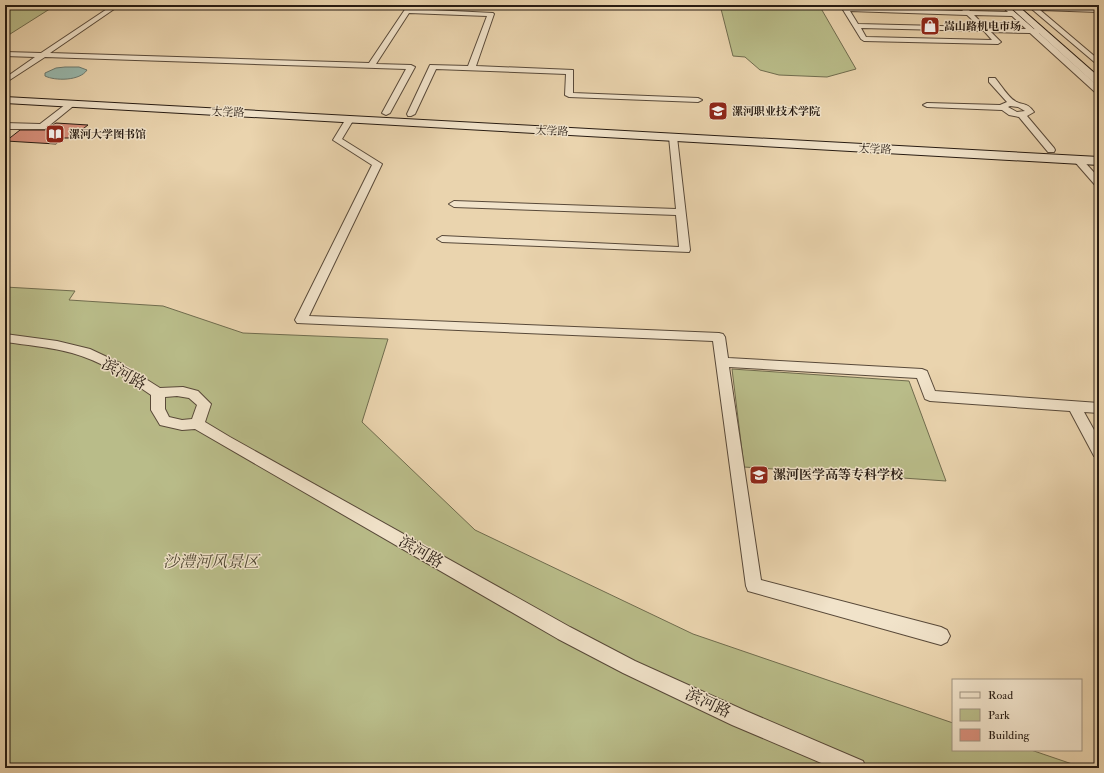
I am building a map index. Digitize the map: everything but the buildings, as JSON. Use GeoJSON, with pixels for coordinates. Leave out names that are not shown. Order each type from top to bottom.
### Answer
{"type":"FeatureCollection","features":[{"type":"Feature","properties":{"kind":"main road"},"geometry":{"type":"LineString","coordinates":[[1023,5],[1099,70]]}},
{"type":"Feature","properties":{"kind":"main road"},"geometry":{"type":"LineString","coordinates":[[1013,9],[1037,31],[1099,82]]}},
{"type":"Feature","properties":{"kind":"main road","name":"大学路"},"geometry":{"type":"LineString","coordinates":[[5,93],[411,114],[906,146],[1099,161]]}},
{"type":"Feature","properties":{"kind":"main road","name":"大学路"},"geometry":{"type":"LineString","coordinates":[[5,100],[673,137],[1099,153]]}},
{"type":"Feature","properties":{"kind":"street"},"geometry":{"type":"LineString","coordinates":[[5,81],[117,5]]}},
{"type":"Feature","properties":{"kind":"street"},"geometry":{"type":"LineString","coordinates":[[924,5],[935,17]]}},
{"type":"Feature","properties":{"kind":"street"},"geometry":{"type":"LineString","coordinates":[[844,7],[864,39],[998,42],[962,5]]}},
{"type":"Feature","properties":{"kind":"street"},"geometry":{"type":"LineString","coordinates":[[1003,5],[1013,9]]}},
{"type":"Feature","properties":{"kind":"street"},"geometry":{"type":"LineString","coordinates":[[844,7],[945,29],[1037,31],[1099,91]]}},
{"type":"Feature","properties":{"kind":"street"},"geometry":{"type":"LineString","coordinates":[[1032,7],[1099,10]]}},
{"type":"Feature","properties":{"kind":"street"},"geometry":{"type":"LineString","coordinates":[[1032,7],[1099,64]]}},
{"type":"Feature","properties":{"kind":"street"},"geometry":{"type":"LineString","coordinates":[[370,66],[409,8],[491,14],[471,69]]}},
{"type":"Feature","properties":{"kind":"street"},"geometry":{"type":"LineString","coordinates":[[856,26],[880,16],[930,12],[969,13],[1013,9]]}},
{"type":"Feature","properties":{"kind":"street"},"geometry":{"type":"LineString","coordinates":[[880,16],[896,40]]}},
{"type":"Feature","properties":{"kind":"street"},"geometry":{"type":"LineString","coordinates":[[940,23],[955,41]]}},
{"type":"Feature","properties":{"kind":"street"},"geometry":{"type":"LineString","coordinates":[[5,54],[44,54],[570,72],[569,95],[698,100]]}},
{"type":"Feature","properties":{"kind":"street"},"geometry":{"type":"LineString","coordinates":[[386,113],[422,67]]}},
{"type":"Feature","properties":{"kind":"street"},"geometry":{"type":"LineString","coordinates":[[411,114],[422,67]]}},
{"type":"Feature","properties":{"kind":"street"},"geometry":{"type":"LineString","coordinates":[[992,80],[1012,104]]}},
{"type":"Feature","properties":{"kind":"street"},"geometry":{"type":"LineString","coordinates":[[5,126],[42,127],[73,103]]}},
{"type":"Feature","properties":{"kind":"street"},"geometry":{"type":"LineString","coordinates":[[927,105],[1004,108],[1010,112],[1021,114],[1029,113],[1030,110],[1021,105],[1012,104],[1003,105],[1004,108]]}},
{"type":"Feature","properties":{"kind":"street"},"geometry":{"type":"LineString","coordinates":[[1021,114],[1051,150]]}},
{"type":"Feature","properties":{"kind":"street"},"geometry":{"type":"LineString","coordinates":[[350,120],[337,140],[377,164],[301,320],[719,337],[754,586],[941,636]]}},
{"type":"Feature","properties":{"kind":"street"},"geometry":{"type":"LineString","coordinates":[[442,239],[685,250],[673,137]]}},
{"type":"Feature","properties":{"kind":"street"},"geometry":{"type":"LineString","coordinates":[[1078,160],[1099,184]]}},
{"type":"Feature","properties":{"kind":"street"},"geometry":{"type":"LineString","coordinates":[[454,204],[680,212]]}},
{"type":"Feature","properties":{"kind":"street","name":"滨河路"},"geometry":{"type":"LineString","coordinates":[[5,338],[43,342],[75,349],[127,371],[158,393],[158,410],[165,421],[182,425],[197,424],[229,444],[571,637],[629,667],[856,768]]}},
{"type":"Feature","properties":{"kind":"street"},"geometry":{"type":"LineString","coordinates":[[722,362],[922,374],[930,396],[1099,408]]}},
{"type":"Feature","properties":{"kind":"street"},"geometry":{"type":"LineString","coordinates":[[158,393],[180,391],[196,395],[204,404],[197,424]]}},
{"type":"Feature","properties":{"kind":"street"},"geometry":{"type":"LineString","coordinates":[[1074,406],[1099,452]]}},
{"type":"Feature","properties":{"kind":"green space"},"geometry":{"type":"Polygon","coordinates":[[[5,5],[56,5],[5,36],[5,5]]]}},
{"type":"Feature","properties":{"kind":"green space"},"geometry":{"type":"Polygon","coordinates":[[[720,5],[819,5],[856,69],[827,77],[779,75],[760,70],[745,57],[733,56],[720,5]]]}},
{"type":"Feature","properties":{"kind":"green space","name":"沙澧河风景区"},"geometry":{"type":"Polygon","coordinates":[[[5,287],[75,291],[69,300],[163,306],[243,333],[388,339],[362,422],[475,530],[693,634],[952,723],[952,751],[1034,751],[1084,768],[5,768],[5,287]]]}},
{"type":"Feature","properties":{"kind":"green space"},"geometry":{"type":"Polygon","coordinates":[[[732,369],[909,381],[946,481],[744,467],[732,369]]]}},
{"type":"Feature","properties":{"kind":"water"},"geometry":{"type":"Polygon","coordinates":[[[79,67],[87,70],[84,74],[67,79],[55,79],[45,76],[45,73],[56,68],[79,67]]]}},
{"type":"Feature","properties":{"kind":"place","name":"嵩山路机电市场"},"geometry":{"type":"Point","coordinates":[930,26]}},
{"type":"Feature","properties":{"kind":"place","name":"漯河职业技术学院"},"geometry":{"type":"Point","coordinates":[718,111]}},
{"type":"Feature","properties":{"kind":"place","name":"漯河大学图书馆"},"geometry":{"type":"Point","coordinates":[55,134]}},
{"type":"Feature","properties":{"kind":"place","name":"漯河医学高等专科学校"},"geometry":{"type":"Point","coordinates":[759,475]}}]}
